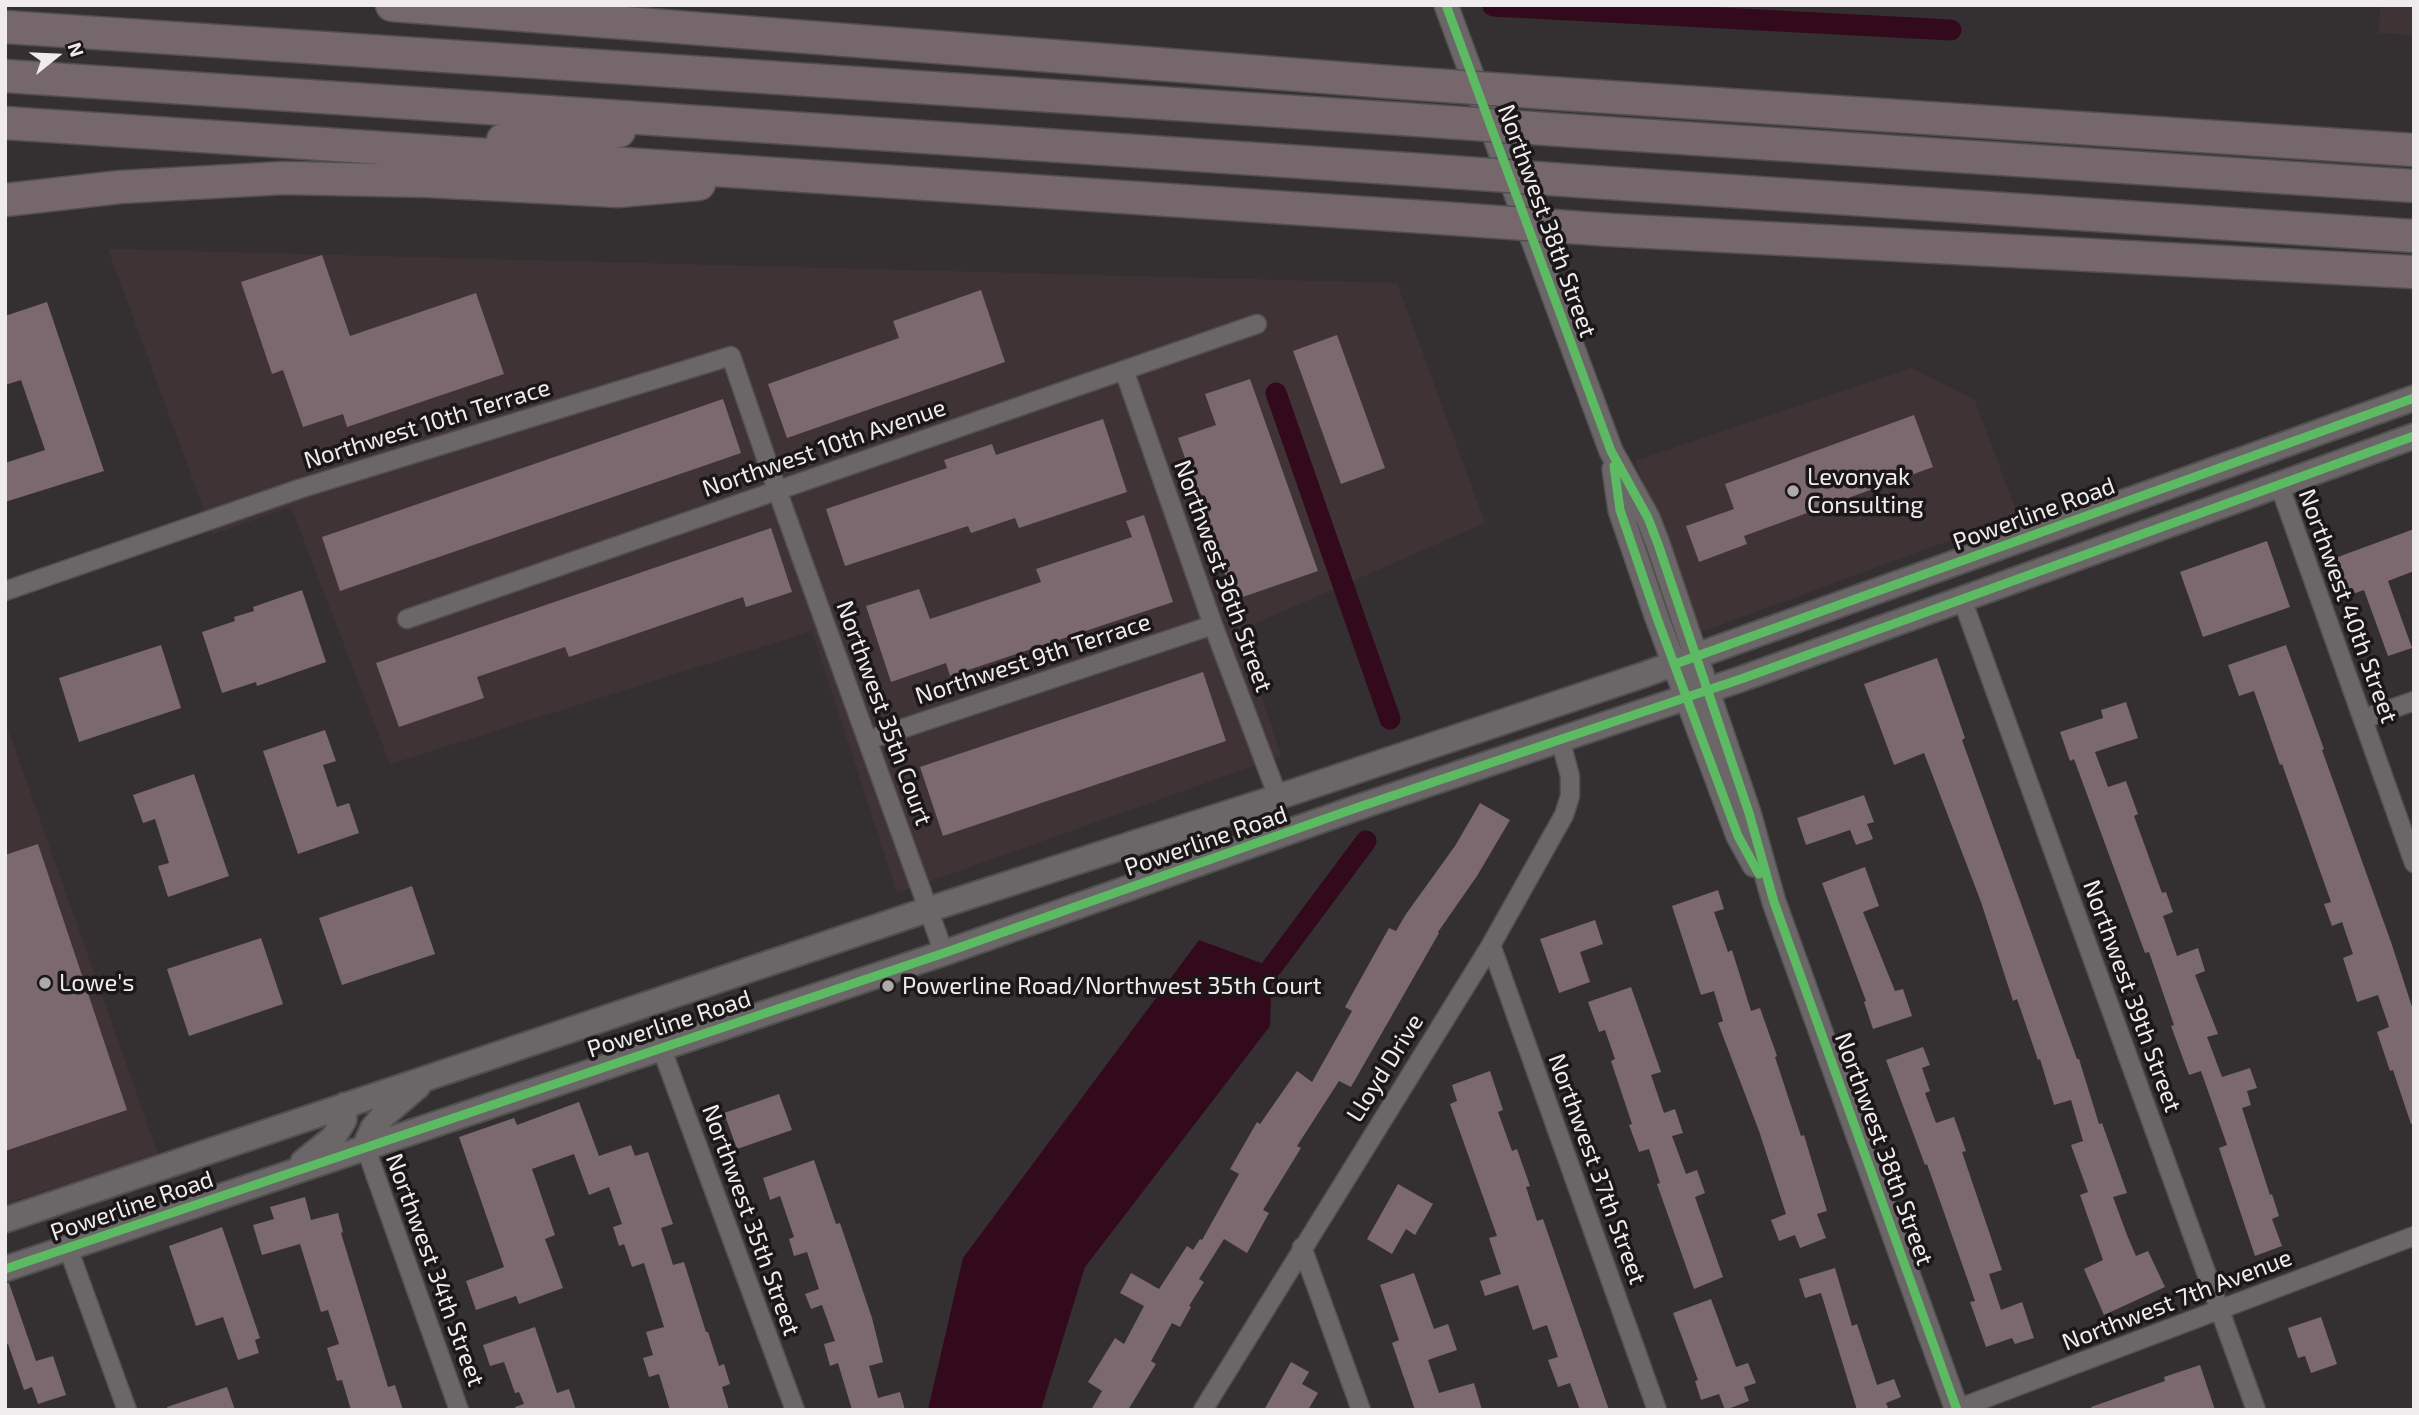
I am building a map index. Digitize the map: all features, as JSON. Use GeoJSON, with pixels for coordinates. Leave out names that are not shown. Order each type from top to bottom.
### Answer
{"type":"FeatureCollection","features":[{"type":"Feature","properties":{"kind":"highway"},"geometry":{"type":"LineString","coordinates":[[393,5],[1390,82],[2414,150]]}},
{"type":"Feature","properties":{"kind":"highway"},"geometry":{"type":"LineString","coordinates":[[519,5],[597,21]]}},
{"type":"Feature","properties":{"kind":"highway"},"geometry":{"type":"LineString","coordinates":[[5,10],[112,34]]}},
{"type":"Feature","properties":{"kind":"highway"},"geometry":{"type":"LineString","coordinates":[[5,27],[2414,186]]}},
{"type":"Feature","properties":{"kind":"highway"},"geometry":{"type":"LineString","coordinates":[[5,75],[2414,236]]}},
{"type":"Feature","properties":{"kind":"highway"},"geometry":{"type":"LineString","coordinates":[[397,149],[728,122]]}},
{"type":"Feature","properties":{"kind":"highway"},"geometry":{"type":"LineString","coordinates":[[5,123],[1611,230],[2414,272]]}},
{"type":"Feature","properties":{"kind":"highway"},"geometry":{"type":"LineString","coordinates":[[5,200],[120,187],[284,178],[427,181],[618,191],[800,176]]}},
{"type":"Feature","properties":{"kind":"main road","name":"Powerline Road"},"geometry":{"type":"LineString","coordinates":[[5,1220],[930,909],[1278,797],[1685,660],[2410,399]]}},
{"type":"Feature","properties":{"kind":"main road"},"geometry":{"type":"LineString","coordinates":[[2279,484],[2299,455],[2348,422]]}},
{"type":"Feature","properties":{"kind":"main road","name":"Powerline Road"},"geometry":{"type":"LineString","coordinates":[[5,1269],[661,1046],[944,953],[1697,694],[2414,436]]}},
{"type":"Feature","properties":{"kind":"main road"},"geometry":{"type":"LineString","coordinates":[[2172,523],[2218,488],[2227,474],[2227,466]]}},
{"type":"Feature","properties":{"kind":"main road"},"geometry":{"type":"LineString","coordinates":[[365,1146],[373,1128],[384,1115],[427,1079]]}},
{"type":"Feature","properties":{"kind":"main road"},"geometry":{"type":"LineString","coordinates":[[292,1172],[333,1138],[344,1120],[345,1105]]}},
{"type":"Feature","properties":{"kind":"street","name":"Northwest 38th Street"},"geometry":{"type":"LineString","coordinates":[[1446,5],[1611,451],[1653,531],[1685,660],[1738,836],[1773,902],[1957,1410]]}},
{"type":"Feature","properties":{"kind":"street","name":"Northwest 10th Avenue"},"geometry":{"type":"LineString","coordinates":[[407,619],[1257,324]]}},
{"type":"Feature","properties":{"kind":"street","name":"Northwest 10th Terrace"},"geometry":{"type":"LineString","coordinates":[[5,591],[294,491],[731,356],[777,491]]}},
{"type":"Feature","properties":{"kind":"street","name":"Northwest 36th Street"},"geometry":{"type":"LineString","coordinates":[[1124,370],[1213,625],[1278,797]]}},
{"type":"Feature","properties":{"kind":"street","name":"Northwest 40th Street"},"geometry":{"type":"LineString","coordinates":[[2279,484],[2414,863]]}},
{"type":"Feature","properties":{"kind":"street","name":"Northwest 35th Court"},"geometry":{"type":"LineString","coordinates":[[777,491],[944,953]]}},
{"type":"Feature","properties":{"kind":"street","name":"Northwest 39th Street"},"geometry":{"type":"LineString","coordinates":[[1962,598],[2256,1410]]}},
{"type":"Feature","properties":{"kind":"street","name":"Northwest 9th Terrace"},"geometry":{"type":"LineString","coordinates":[[868,740],[1213,625]]}},
{"type":"Feature","properties":{"kind":"street"},"geometry":{"type":"LineString","coordinates":[[2363,719],[2414,701]]}},
{"type":"Feature","properties":{"kind":"street","name":"Lloyd Drive"},"geometry":{"type":"LineString","coordinates":[[1203,1410],[1491,945],[1564,814],[1570,796],[1570,776],[1560,739]]}},
{"type":"Feature","properties":{"kind":"street","name":"Northwest 37th Street"},"geometry":{"type":"LineString","coordinates":[[1491,945],[1657,1410]]}},
{"type":"Feature","properties":{"kind":"street","name":"Northwest 35th Street"},"geometry":{"type":"LineString","coordinates":[[661,1046],[795,1410]]}},
{"type":"Feature","properties":{"kind":"street","name":"Northwest 34th Street"},"geometry":{"type":"LineString","coordinates":[[365,1146],[459,1410]]}},
{"type":"Feature","properties":{"kind":"street","name":"Northwest 7th Avenue"},"geometry":{"type":"LineString","coordinates":[[1957,1410],[2414,1236]]}},
{"type":"Feature","properties":{"kind":"street"},"geometry":{"type":"LineString","coordinates":[[1302,1247],[1362,1410]]}},
{"type":"Feature","properties":{"kind":"street"},"geometry":{"type":"LineString","coordinates":[[68,1248],[127,1410]]}},
{"type":"Feature","properties":{"kind":"shaded area"},"geometry":{"type":"Polygon","coordinates":[[[2380,5],[2414,5],[2414,35],[2379,33],[2380,5]]]}},
{"type":"Feature","properties":{"kind":"shaded area"},"geometry":{"type":"Polygon","coordinates":[[[108,249],[1397,283],[1485,523],[1240,630],[1281,756],[897,893],[812,631],[390,764],[291,507],[213,534],[108,249]]]}},
{"type":"Feature","properties":{"kind":"shaded area"},"geometry":{"type":"Polygon","coordinates":[[[1911,368],[1974,399],[2018,515],[1701,632],[1635,461],[1911,368]]]}},
{"type":"Feature","properties":{"kind":"shaded area","name":"Lowe's"},"geometry":{"type":"Polygon","coordinates":[[[5,721],[158,1154],[5,1204],[5,721]]]}},
{"type":"Feature","properties":{"kind":"shaded area"},"geometry":{"type":"Polygon","coordinates":[[[1199,940],[1272,967],[1270,1026],[1085,1267],[1041,1410],[928,1410],[963,1258],[1199,940]]]}},
{"type":"Feature","properties":{"kind":"building"},"geometry":{"type":"Polygon","coordinates":[[[322,255],[350,336],[476,293],[504,374],[347,427],[343,414],[303,427],[283,370],[272,374],[241,282],[322,255]]]}},
{"type":"Feature","properties":{"kind":"building"},"geometry":{"type":"Polygon","coordinates":[[[981,290],[1005,362],[787,438],[768,384],[899,338],[893,321],[981,290]]]}},
{"type":"Feature","properties":{"kind":"building"},"geometry":{"type":"Polygon","coordinates":[[[47,302],[104,471],[5,502],[5,463],[45,450],[21,380],[5,385],[5,316],[47,302]]]}},
{"type":"Feature","properties":{"kind":"building"},"geometry":{"type":"Polygon","coordinates":[[[1337,335],[1385,468],[1341,484],[1293,351],[1337,335]]]}},
{"type":"Feature","properties":{"kind":"building"},"geometry":{"type":"Polygon","coordinates":[[[1250,379],[1318,571],[1234,600],[1178,438],[1216,425],[1205,394],[1250,379]]]}},
{"type":"Feature","properties":{"kind":"building"},"geometry":{"type":"Polygon","coordinates":[[[723,399],[741,453],[340,591],[322,537],[723,399]]]}},
{"type":"Feature","properties":{"kind":"building"},"geometry":{"type":"Polygon","coordinates":[[[1914,415],[1933,467],[1744,536],[1747,544],[1699,562],[1686,526],[1734,509],[1725,484],[1914,415]]]}},
{"type":"Feature","properties":{"kind":"building"},"geometry":{"type":"Polygon","coordinates":[[[1103,419],[1127,492],[1019,528],[1015,518],[971,533],[968,526],[845,566],[826,509],[947,468],[944,460],[992,444],[996,455],[1103,419]]]}},
{"type":"Feature","properties":{"kind":"building"},"geometry":{"type":"Polygon","coordinates":[[[1144,515],[1173,602],[950,676],[946,663],[891,682],[866,606],[919,589],[930,619],[1041,582],[1036,569],[1132,537],[1126,521],[1144,515]]]}},
{"type":"Feature","properties":{"kind":"building"},"geometry":{"type":"Polygon","coordinates":[[[771,528],[792,592],[746,607],[743,597],[569,657],[565,647],[477,677],[484,698],[399,727],[376,663],[771,528]]]}},
{"type":"Feature","properties":{"kind":"building"},"geometry":{"type":"Polygon","coordinates":[[[2414,529],[2414,571],[2388,581],[2412,648],[2388,656],[2364,590],[2341,598],[2327,561],[2414,529]]]}},
{"type":"Feature","properties":{"kind":"building"},"geometry":{"type":"Polygon","coordinates":[[[2267,541],[2290,607],[2203,637],[2180,572],[2267,541]]]}},
{"type":"Feature","properties":{"kind":"building"},"geometry":{"type":"Polygon","coordinates":[[[302,590],[326,662],[257,686],[256,682],[222,693],[202,632],[235,621],[234,617],[254,611],[253,607],[302,590]]]}},
{"type":"Feature","properties":{"kind":"building"},"geometry":{"type":"Polygon","coordinates":[[[161,645],[181,708],[79,742],[59,678],[161,645]]]}},
{"type":"Feature","properties":{"kind":"building"},"geometry":{"type":"Polygon","coordinates":[[[2286,645],[2414,1013],[2414,1123],[2411,1124],[2377,1032],[2389,1027],[2378,995],[2357,1002],[2343,958],[2353,954],[2342,922],[2332,926],[2324,904],[2331,902],[2282,764],[2280,765],[2254,691],[2239,696],[2228,665],[2286,645]]]}},
{"type":"Feature","properties":{"kind":"building"},"geometry":{"type":"Polygon","coordinates":[[[1937,658],[1965,738],[1962,740],[2079,1059],[2099,1124],[2102,1123],[2127,1193],[2113,1197],[2136,1256],[2148,1251],[2165,1287],[2104,1315],[2084,1269],[2103,1260],[2080,1195],[2088,1192],[2071,1145],[2083,1141],[2071,1100],[2054,1105],[2040,1059],[2038,1060],[2017,999],[2013,1001],[1981,902],[1924,753],[1894,765],[1864,684],[1937,658]]]}},
{"type":"Feature","properties":{"kind":"building"},"geometry":{"type":"Polygon","coordinates":[[[1203,672],[1226,741],[943,836],[920,767],[1203,672]]]}},
{"type":"Feature","properties":{"kind":"building"},"geometry":{"type":"Polygon","coordinates":[[[2126,702],[2138,738],[2095,752],[2108,787],[2126,781],[2138,814],[2134,816],[2162,893],[2166,892],[2173,912],[2163,916],[2177,956],[2198,948],[2205,971],[2195,975],[2218,1034],[2207,1037],[2222,1077],[2250,1068],[2257,1088],[2247,1091],[2251,1105],[2242,1108],[2279,1216],[2272,1219],[2282,1246],[2255,1256],[2219,1148],[2227,1145],[2201,1071],[2189,1075],[2149,952],[2145,953],[2074,759],[2070,761],[2060,732],[2103,718],[2101,710],[2126,702]]]}},
{"type":"Feature","properties":{"kind":"building"},"geometry":{"type":"Polygon","coordinates":[[[325,730],[336,761],[323,765],[337,807],[349,803],[359,833],[298,854],[263,751],[325,730]]]}},
{"type":"Feature","properties":{"kind":"building"},"geometry":{"type":"Polygon","coordinates":[[[194,774],[229,876],[168,897],[158,866],[169,863],[155,819],[143,823],[133,795],[194,774]]]}},
{"type":"Feature","properties":{"kind":"building"},"geometry":{"type":"Polygon","coordinates":[[[1864,795],[1874,822],[1867,824],[1873,839],[1856,845],[1850,830],[1806,845],[1797,818],[1864,795]]]}},
{"type":"Feature","properties":{"kind":"building"},"geometry":{"type":"Polygon","coordinates":[[[1480,803],[1510,820],[1477,876],[1438,932],[1351,1087],[1339,1081],[1297,1146],[1301,1148],[1263,1210],[1269,1213],[1247,1253],[1224,1239],[1199,1279],[1204,1282],[1180,1327],[1172,1323],[1151,1361],[1156,1364],[1128,1410],[1091,1410],[1102,1391],[1088,1382],[1115,1338],[1124,1344],[1144,1306],[1120,1293],[1131,1273],[1159,1289],[1187,1246],[1193,1250],[1200,1239],[1202,1240],[1239,1174],[1230,1169],[1257,1122],[1260,1124],[1297,1071],[1312,1082],[1352,1011],[1345,1007],[1389,928],[1396,931],[1455,846],[1480,803]]]}},
{"type":"Feature","properties":{"kind":"building","name":"Lowe's"},"geometry":{"type":"Polygon","coordinates":[[[38,844],[127,1110],[5,1151],[5,855],[38,844]]]}},
{"type":"Feature","properties":{"kind":"building"},"geometry":{"type":"Polygon","coordinates":[[[1865,867],[1879,906],[1863,912],[1895,991],[1903,989],[1912,1016],[1873,1029],[1864,1002],[1866,1001],[1822,883],[1865,867]]]}},
{"type":"Feature","properties":{"kind":"building"},"geometry":{"type":"Polygon","coordinates":[[[412,886],[435,954],[342,985],[319,918],[412,886]]]}},
{"type":"Feature","properties":{"kind":"building"},"geometry":{"type":"Polygon","coordinates":[[[1718,890],[1724,909],[1714,912],[1728,952],[1732,950],[1751,1011],[1760,1008],[1827,1211],[1817,1214],[1826,1238],[1800,1248],[1795,1235],[1779,1241],[1771,1220],[1786,1214],[1759,1131],[1718,1023],[1723,1021],[1714,991],[1701,995],[1672,906],[1718,890]]]}},
{"type":"Feature","properties":{"kind":"building"},"geometry":{"type":"Polygon","coordinates":[[[1595,920],[1603,944],[1580,952],[1590,982],[1559,993],[1540,939],[1595,920]]]}},
{"type":"Feature","properties":{"kind":"building"},"geometry":{"type":"Polygon","coordinates":[[[261,938],[283,1004],[189,1036],[167,969],[261,938]]]}},
{"type":"Feature","properties":{"kind":"building"},"geometry":{"type":"Polygon","coordinates":[[[1631,987],[1661,1072],[1651,1075],[1664,1113],[1675,1109],[1683,1133],[1672,1136],[1686,1174],[1697,1170],[1705,1193],[1695,1197],[1723,1277],[1694,1289],[1657,1184],[1660,1183],[1649,1149],[1639,1152],[1611,1061],[1615,1059],[1605,1030],[1599,1032],[1588,1002],[1631,987]]]}},
{"type":"Feature","properties":{"kind":"building"},"geometry":{"type":"Polygon","coordinates":[[[1923,1047],[1930,1065],[1922,1068],[1930,1091],[1925,1093],[1936,1123],[1954,1117],[1966,1151],[1962,1152],[2002,1270],[1989,1274],[2001,1310],[2022,1302],[2034,1338],[2015,1344],[2012,1338],[1986,1347],[1970,1302],[1975,1301],[1927,1164],[1925,1165],[1886,1060],[1923,1047]]]}},
{"type":"Feature","properties":{"kind":"building"},"geometry":{"type":"Polygon","coordinates":[[[1490,1071],[1503,1110],[1498,1112],[1512,1151],[1517,1149],[1530,1186],[1526,1187],[1537,1221],[1543,1219],[1609,1410],[1580,1410],[1570,1383],[1558,1387],[1548,1360],[1558,1357],[1547,1325],[1533,1330],[1518,1285],[1485,1296],[1480,1281],[1501,1274],[1489,1238],[1497,1236],[1450,1104],[1457,1101],[1452,1085],[1490,1071]]]}},
{"type":"Feature","properties":{"kind":"building"},"geometry":{"type":"Polygon","coordinates":[[[779,1094],[792,1130],[737,1149],[724,1113],[779,1094]]]}},
{"type":"Feature","properties":{"kind":"building"},"geometry":{"type":"Polygon","coordinates":[[[579,1102],[599,1156],[631,1145],[635,1156],[648,1152],[673,1224],[661,1228],[673,1265],[684,1262],[719,1366],[724,1364],[730,1384],[722,1387],[729,1410],[670,1410],[659,1374],[649,1377],[643,1358],[653,1355],[646,1332],[664,1327],[644,1263],[632,1267],[624,1244],[619,1246],[613,1227],[622,1224],[609,1187],[589,1195],[574,1154],[532,1169],[555,1235],[545,1239],[563,1288],[519,1304],[516,1296],[476,1310],[466,1281],[504,1267],[459,1137],[514,1118],[517,1125],[579,1102]]]}},
{"type":"Feature","properties":{"kind":"building"},"geometry":{"type":"Polygon","coordinates":[[[814,1160],[836,1224],[840,1223],[872,1318],[883,1362],[869,1366],[878,1398],[900,1392],[905,1410],[852,1410],[838,1363],[830,1366],[824,1344],[835,1341],[822,1305],[811,1309],[805,1294],[819,1289],[807,1252],[794,1256],[789,1239],[794,1237],[780,1196],[770,1200],[763,1178],[814,1160]]]}},
{"type":"Feature","properties":{"kind":"building"},"geometry":{"type":"Polygon","coordinates":[[[1398,1184],[1433,1204],[1415,1235],[1406,1229],[1392,1254],[1367,1239],[1398,1184]]]}},
{"type":"Feature","properties":{"kind":"building"},"geometry":{"type":"Polygon","coordinates":[[[305,1197],[311,1220],[338,1213],[343,1232],[341,1233],[388,1387],[395,1385],[403,1410],[351,1410],[342,1380],[337,1381],[327,1348],[339,1344],[328,1310],[321,1312],[300,1244],[262,1255],[253,1225],[274,1219],[270,1207],[305,1197]]]}},
{"type":"Feature","properties":{"kind":"building"},"geometry":{"type":"Polygon","coordinates":[[[222,1227],[260,1338],[255,1340],[259,1353],[238,1360],[223,1317],[196,1326],[169,1246],[222,1227]]]}},
{"type":"Feature","properties":{"kind":"building"},"geometry":{"type":"Polygon","coordinates":[[[1835,1268],[1852,1326],[1857,1324],[1877,1385],[1894,1379],[1901,1397],[1886,1403],[1889,1410],[1857,1410],[1821,1293],[1805,1298],[1799,1279],[1835,1268]]]}},
{"type":"Feature","properties":{"kind":"building"},"geometry":{"type":"Polygon","coordinates":[[[1414,1273],[1434,1329],[1448,1324],[1457,1350],[1428,1360],[1439,1393],[1474,1383],[1482,1410],[1415,1410],[1392,1343],[1399,1340],[1380,1285],[1414,1273]]]}},
{"type":"Feature","properties":{"kind":"building"},"geometry":{"type":"Polygon","coordinates":[[[5,1283],[9,1283],[36,1361],[53,1356],[66,1395],[38,1404],[32,1387],[24,1390],[8,1344],[5,1345],[5,1283]]]}},
{"type":"Feature","properties":{"kind":"building"},"geometry":{"type":"Polygon","coordinates":[[[1711,1299],[1736,1367],[1748,1363],[1756,1383],[1744,1387],[1749,1401],[1725,1410],[1719,1394],[1701,1400],[1695,1381],[1698,1380],[1673,1313],[1711,1299]]]}},
{"type":"Feature","properties":{"kind":"building"},"geometry":{"type":"Polygon","coordinates":[[[2321,1317],[2337,1364],[2311,1373],[2305,1356],[2298,1358],[2288,1328],[2321,1317]]]}},
{"type":"Feature","properties":{"kind":"building"},"geometry":{"type":"Polygon","coordinates":[[[535,1327],[557,1393],[569,1389],[576,1410],[516,1410],[515,1407],[524,1404],[519,1392],[515,1393],[504,1362],[490,1366],[483,1345],[535,1327]]]}},
{"type":"Feature","properties":{"kind":"building"},"geometry":{"type":"Polygon","coordinates":[[[1291,1362],[1309,1372],[1302,1384],[1318,1393],[1308,1410],[1264,1410],[1291,1362]]]}},
{"type":"Feature","properties":{"kind":"building"},"geometry":{"type":"Polygon","coordinates":[[[2200,1365],[2215,1410],[2092,1410],[2091,1407],[2165,1381],[2164,1377],[2200,1365]]]}},
{"type":"Feature","properties":{"kind":"building"},"geometry":{"type":"Polygon","coordinates":[[[227,1387],[235,1410],[168,1410],[167,1407],[227,1387]]]}},
{"type":"Feature","properties":{"kind":"waterway"},"geometry":{"type":"LineString","coordinates":[[1493,6],[1951,30]]}},
{"type":"Feature","properties":{"kind":"waterway"},"geometry":{"type":"LineString","coordinates":[[1276,393],[1390,719]]}},
{"type":"Feature","properties":{"kind":"waterway"},"geometry":{"type":"LineString","coordinates":[[1272,967],[1366,841]]}},
{"type":"Feature","properties":{"kind":"cycle path"},"geometry":{"type":"LineString","coordinates":[[1446,5],[1611,451],[1648,518],[1658,544],[1749,813],[1774,902],[1957,1410]]}},
{"type":"Feature","properties":{"kind":"cycle path"},"geometry":{"type":"LineString","coordinates":[[1675,664],[2414,398]]}},
{"type":"Feature","properties":{"kind":"cycle path"},"geometry":{"type":"LineString","coordinates":[[5,1269],[944,953],[1356,808],[1741,679],[2414,436]]}},
{"type":"Feature","properties":{"kind":"cycle path"},"geometry":{"type":"LineString","coordinates":[[1614,466],[1620,510],[1657,618],[1738,836],[1759,874]]}},
{"type":"Feature","properties":{"kind":"place","name":"Levonyak Consulting"},"geometry":{"type":"Point","coordinates":[1793,491]}},
{"type":"Feature","properties":{"kind":"place","name":"Lowe's"},"geometry":{"type":"Point","coordinates":[45,983]}},
{"type":"Feature","properties":{"kind":"place","name":"Powerline Road/Northwest 35th Court"},"geometry":{"type":"Point","coordinates":[888,986]}}]}
